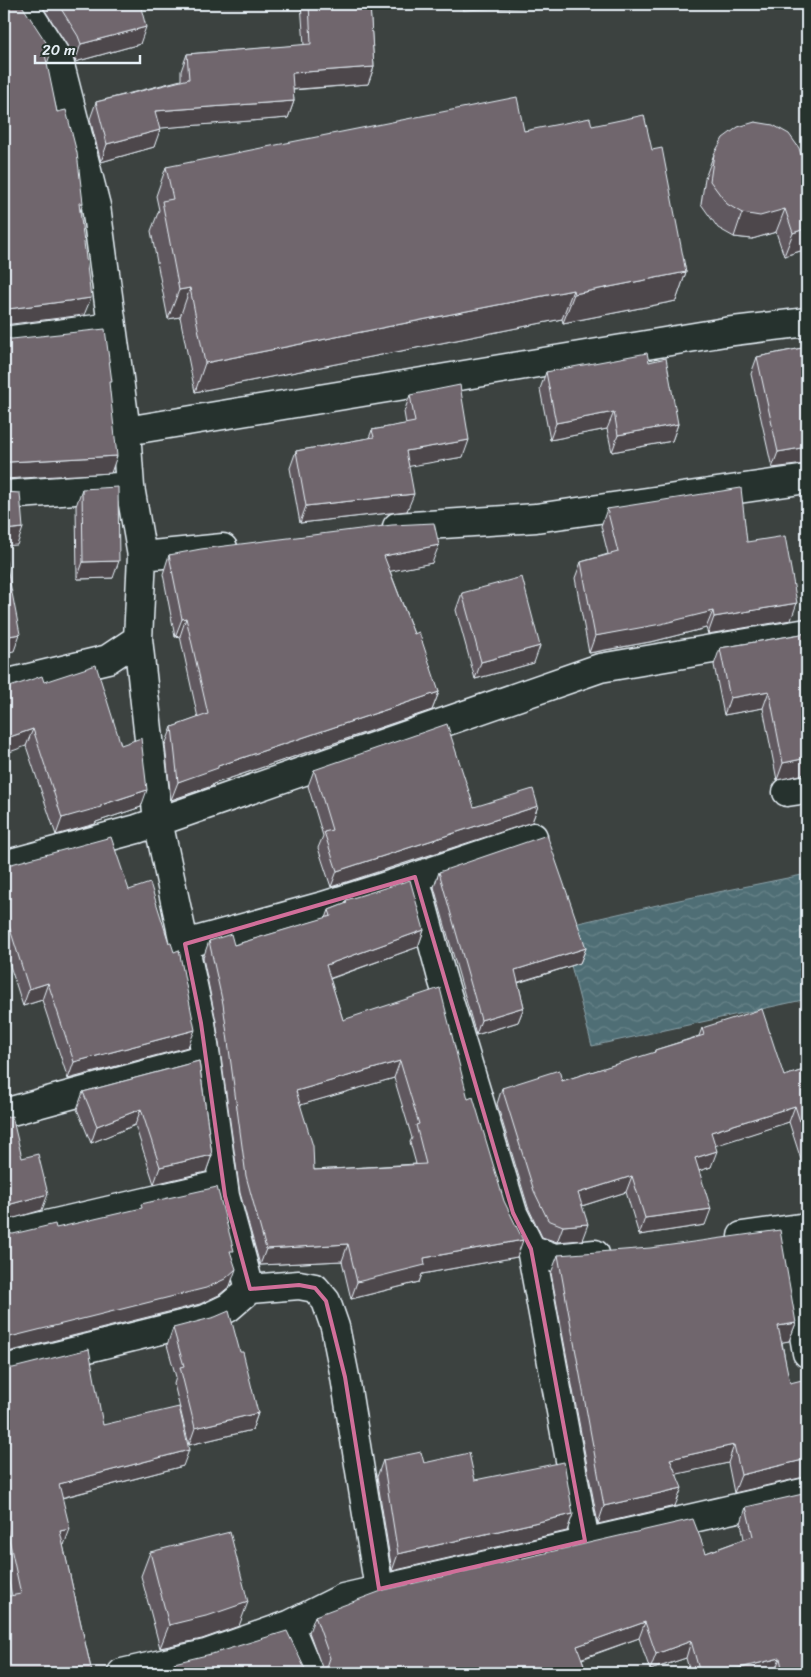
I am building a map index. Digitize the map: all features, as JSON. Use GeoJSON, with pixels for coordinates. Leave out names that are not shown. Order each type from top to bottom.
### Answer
{"type":"FeatureCollection","features":[{"type":"Feature","properties":{"kind":"street"},"geometry":{"type":"LineString","coordinates":[[23,4],[59,61],[96,206],[126,431],[130,487],[142,556],[138,639],[158,821],[185,944],[206,1058],[224,1184],[250,1289]]}},
{"type":"Feature","properties":{"kind":"street"},"geometry":{"type":"LineString","coordinates":[[126,431],[726,332],[807,322]]}},
{"type":"Feature","properties":{"kind":"street"},"geometry":{"type":"LineString","coordinates":[[4,342],[112,328]]}},
{"type":"Feature","properties":{"kind":"street"},"geometry":{"type":"LineString","coordinates":[[374,529],[536,518],[807,479]]}},
{"type":"Feature","properties":{"kind":"street"},"geometry":{"type":"LineString","coordinates":[[4,495],[130,487]]}},
{"type":"Feature","properties":{"kind":"street"},"geometry":{"type":"LineString","coordinates":[[142,556],[250,545]]}},
{"type":"Feature","properties":{"kind":"street"},"geometry":{"type":"LineString","coordinates":[[4,865],[158,821],[600,668],[807,633]]}},
{"type":"Feature","properties":{"kind":"street"},"geometry":{"type":"LineString","coordinates":[[4,684],[108,659],[138,639]]}},
{"type":"Feature","properties":{"kind":"street"},"geometry":{"type":"LineString","coordinates":[[185,944],[323,906],[533,837]]}},
{"type":"Feature","properties":{"kind":"street"},"geometry":{"type":"LineString","coordinates":[[415,877],[442,978],[513,1213],[531,1249],[585,1541]]}},
{"type":"Feature","properties":{"kind":"street"},"geometry":{"type":"LineString","coordinates":[[4,1113],[206,1058]]}},
{"type":"Feature","properties":{"kind":"street"},"geometry":{"type":"LineString","coordinates":[[4,1235],[224,1184]]}},
{"type":"Feature","properties":{"kind":"street"},"geometry":{"type":"LineString","coordinates":[[719,1239],[797,1229],[807,1353]]}},
{"type":"Feature","properties":{"kind":"street"},"geometry":{"type":"LineString","coordinates":[[531,1249],[555,1258],[622,1252]]}},
{"type":"Feature","properties":{"kind":"street"},"geometry":{"type":"LineString","coordinates":[[4,1368],[205,1319],[228,1308],[250,1289],[299,1285],[315,1288],[326,1301],[335,1327],[345,1377],[379,1589]]}},
{"type":"Feature","properties":{"kind":"street"},"geometry":{"type":"LineString","coordinates":[[122,1673],[206,1654],[288,1625],[343,1598],[585,1541],[807,1492]]}},
{"type":"Feature","properties":{"kind":"street"},"geometry":{"type":"LineString","coordinates":[[288,1625],[309,1673]]}},
{"type":"Feature","properties":{"kind":"highlighted area"},"geometry":{"type":"Polygon","coordinates":[[[415,877],[513,1213],[531,1249],[585,1541],[379,1589],[345,1377],[326,1301],[315,1288],[299,1285],[250,1289],[225,1196],[201,1023],[185,944],[415,877]]]}},
{"type":"Feature","properties":{"kind":"water"},"geometry":{"type":"Polygon","coordinates":[[[807,874],[807,999],[592,1046],[561,927],[679,900],[807,874]]]}},
{"type":"Feature","properties":{"kind":"building"},"geometry":{"type":"Polygon","coordinates":[[[4,4],[21,4],[51,50],[51,52],[45,54],[57,112],[66,110],[77,153],[83,203],[79,203],[91,298],[4,310],[4,4]]]}},
{"type":"Feature","properties":{"kind":"building"},"geometry":{"type":"Polygon","coordinates":[[[58,4],[140,4],[146,27],[81,44],[58,4]]]}},
{"type":"Feature","properties":{"kind":"building"},"geometry":{"type":"Polygon","coordinates":[[[309,4],[370,4],[374,67],[292,73],[294,101],[155,111],[160,130],[107,144],[96,102],[189,79],[187,54],[311,44],[309,4]]]}},
{"type":"Feature","properties":{"kind":"building"},"geometry":{"type":"Polygon","coordinates":[[[517,97],[524,131],[590,118],[592,126],[644,115],[652,150],[662,148],[686,272],[574,294],[573,290],[205,363],[190,288],[179,290],[162,201],[173,199],[166,167],[517,97]]]}},
{"type":"Feature","properties":{"kind":"building"},"geometry":{"type":"Polygon","coordinates":[[[755,122],[773,125],[789,134],[799,148],[807,175],[807,228],[793,233],[785,209],[760,216],[742,213],[727,204],[710,181],[714,154],[723,138],[738,127],[755,122]]]}},
{"type":"Feature","properties":{"kind":"building"},"geometry":{"type":"Polygon","coordinates":[[[105,329],[112,382],[109,382],[117,456],[9,462],[4,464],[4,338],[12,339],[105,329]]]}},
{"type":"Feature","properties":{"kind":"building"},"geometry":{"type":"Polygon","coordinates":[[[807,347],[807,447],[778,452],[757,357],[807,347]]]}},
{"type":"Feature","properties":{"kind":"building"},"geometry":{"type":"Polygon","coordinates":[[[647,353],[649,362],[666,358],[678,424],[618,435],[614,412],[556,423],[546,372],[647,353]]]}},
{"type":"Feature","properties":{"kind":"building"},"geometry":{"type":"Polygon","coordinates":[[[460,385],[469,440],[406,451],[414,494],[306,506],[296,451],[374,437],[372,430],[415,422],[410,395],[460,385]]]}},
{"type":"Feature","properties":{"kind":"building"},"geometry":{"type":"Polygon","coordinates":[[[118,487],[119,561],[83,562],[82,489],[118,487]]]}},
{"type":"Feature","properties":{"kind":"building"},"geometry":{"type":"Polygon","coordinates":[[[741,488],[747,542],[785,536],[797,603],[714,617],[713,611],[661,624],[595,636],[581,562],[618,552],[607,509],[741,488]]]}},
{"type":"Feature","properties":{"kind":"building"},"geometry":{"type":"Polygon","coordinates":[[[4,492],[20,493],[23,528],[4,530],[4,492]]]}},
{"type":"Feature","properties":{"kind":"building"},"geometry":{"type":"Polygon","coordinates":[[[434,523],[439,545],[384,556],[414,634],[419,632],[439,692],[218,766],[218,768],[178,782],[172,727],[208,714],[186,618],[182,619],[169,555],[201,549],[392,525],[434,523]]]}},
{"type":"Feature","properties":{"kind":"building"},"geometry":{"type":"Polygon","coordinates":[[[4,552],[20,634],[4,637],[4,552]]]}},
{"type":"Feature","properties":{"kind":"building"},"geometry":{"type":"Polygon","coordinates":[[[522,577],[540,646],[481,662],[462,593],[522,577]]]}},
{"type":"Feature","properties":{"kind":"building"},"geometry":{"type":"Polygon","coordinates":[[[807,633],[807,758],[783,763],[769,691],[730,698],[720,648],[807,633]]]}},
{"type":"Feature","properties":{"kind":"building"},"geometry":{"type":"Polygon","coordinates":[[[96,665],[121,745],[141,738],[147,790],[101,805],[101,807],[62,818],[33,729],[4,739],[4,689],[42,676],[44,682],[96,665]]]}},
{"type":"Feature","properties":{"kind":"building"},"geometry":{"type":"Polygon","coordinates":[[[447,724],[474,807],[533,789],[538,806],[337,871],[324,832],[332,830],[314,770],[447,724]]]}},
{"type":"Feature","properties":{"kind":"building"},"geometry":{"type":"Polygon","coordinates":[[[547,835],[586,948],[515,970],[524,1007],[481,1020],[439,872],[547,835]]]}},
{"type":"Feature","properties":{"kind":"building"},"geometry":{"type":"Polygon","coordinates":[[[111,837],[129,890],[150,883],[169,943],[171,943],[174,952],[179,950],[195,1030],[74,1062],[48,983],[29,989],[9,926],[4,928],[4,866],[111,837]]]}},
{"type":"Feature","properties":{"kind":"building"},"geometry":{"type":"Polygon","coordinates":[[[410,880],[424,930],[326,965],[343,1020],[440,988],[468,1099],[473,1097],[504,1201],[523,1240],[424,1258],[425,1265],[357,1282],[348,1244],[266,1249],[246,1176],[223,1004],[209,941],[231,934],[234,945],[331,916],[329,910],[347,903],[346,900],[410,880]],[[400,1061],[296,1091],[313,1146],[314,1170],[426,1164],[416,1125],[419,1124],[400,1061]]]}},
{"type":"Feature","properties":{"kind":"building"},"geometry":{"type":"Polygon","coordinates":[[[762,1009],[784,1076],[807,1069],[807,1143],[795,1106],[711,1132],[717,1151],[695,1158],[711,1209],[645,1218],[632,1176],[578,1193],[588,1224],[563,1226],[548,1220],[534,1191],[502,1088],[559,1070],[562,1081],[704,1035],[702,1028],[762,1009]]]}},
{"type":"Feature","properties":{"kind":"building"},"geometry":{"type":"Polygon","coordinates":[[[199,1061],[212,1155],[160,1167],[141,1109],[97,1126],[83,1092],[199,1061]]]}},
{"type":"Feature","properties":{"kind":"building"},"geometry":{"type":"Polygon","coordinates":[[[12,1116],[22,1158],[38,1154],[48,1194],[4,1206],[4,1118],[12,1116]]]}},
{"type":"Feature","properties":{"kind":"building"},"geometry":{"type":"Polygon","coordinates":[[[217,1187],[234,1251],[230,1251],[236,1269],[225,1279],[206,1288],[4,1339],[4,1233],[13,1234],[55,1224],[56,1228],[142,1208],[141,1204],[217,1187]]]}},
{"type":"Feature","properties":{"kind":"building"},"geometry":{"type":"Polygon","coordinates":[[[780,1230],[796,1323],[778,1326],[790,1383],[802,1380],[807,1403],[807,1459],[741,1475],[734,1445],[670,1459],[682,1488],[604,1506],[558,1255],[650,1248],[780,1230]]]}},
{"type":"Feature","properties":{"kind":"building"},"geometry":{"type":"Polygon","coordinates":[[[229,1311],[240,1352],[243,1352],[258,1413],[195,1428],[180,1367],[184,1366],[173,1328],[215,1317],[229,1311]]]}},
{"type":"Feature","properties":{"kind":"building"},"geometry":{"type":"Polygon","coordinates":[[[89,1349],[103,1425],[179,1407],[189,1450],[59,1484],[70,1529],[60,1531],[92,1673],[4,1673],[4,1597],[21,1594],[4,1516],[4,1507],[7,1506],[4,1495],[4,1367],[13,1368],[89,1349]]]}},
{"type":"Feature","properties":{"kind":"building"},"geometry":{"type":"Polygon","coordinates":[[[421,1452],[424,1463],[469,1453],[475,1480],[564,1462],[573,1514],[398,1554],[383,1460],[421,1452]]]}},
{"type":"Feature","properties":{"kind":"building"},"geometry":{"type":"Polygon","coordinates":[[[807,1493],[807,1673],[783,1673],[780,1658],[720,1673],[700,1673],[691,1641],[656,1654],[645,1622],[577,1646],[587,1673],[162,1673],[175,1669],[174,1663],[215,1653],[287,1631],[305,1669],[312,1672],[320,1671],[327,1667],[330,1658],[315,1616],[384,1590],[693,1519],[706,1553],[753,1536],[746,1507],[807,1493]]]}},
{"type":"Feature","properties":{"kind":"building"},"geometry":{"type":"Polygon","coordinates":[[[230,1532],[248,1602],[210,1615],[169,1625],[150,1552],[230,1532]]]}}]}
